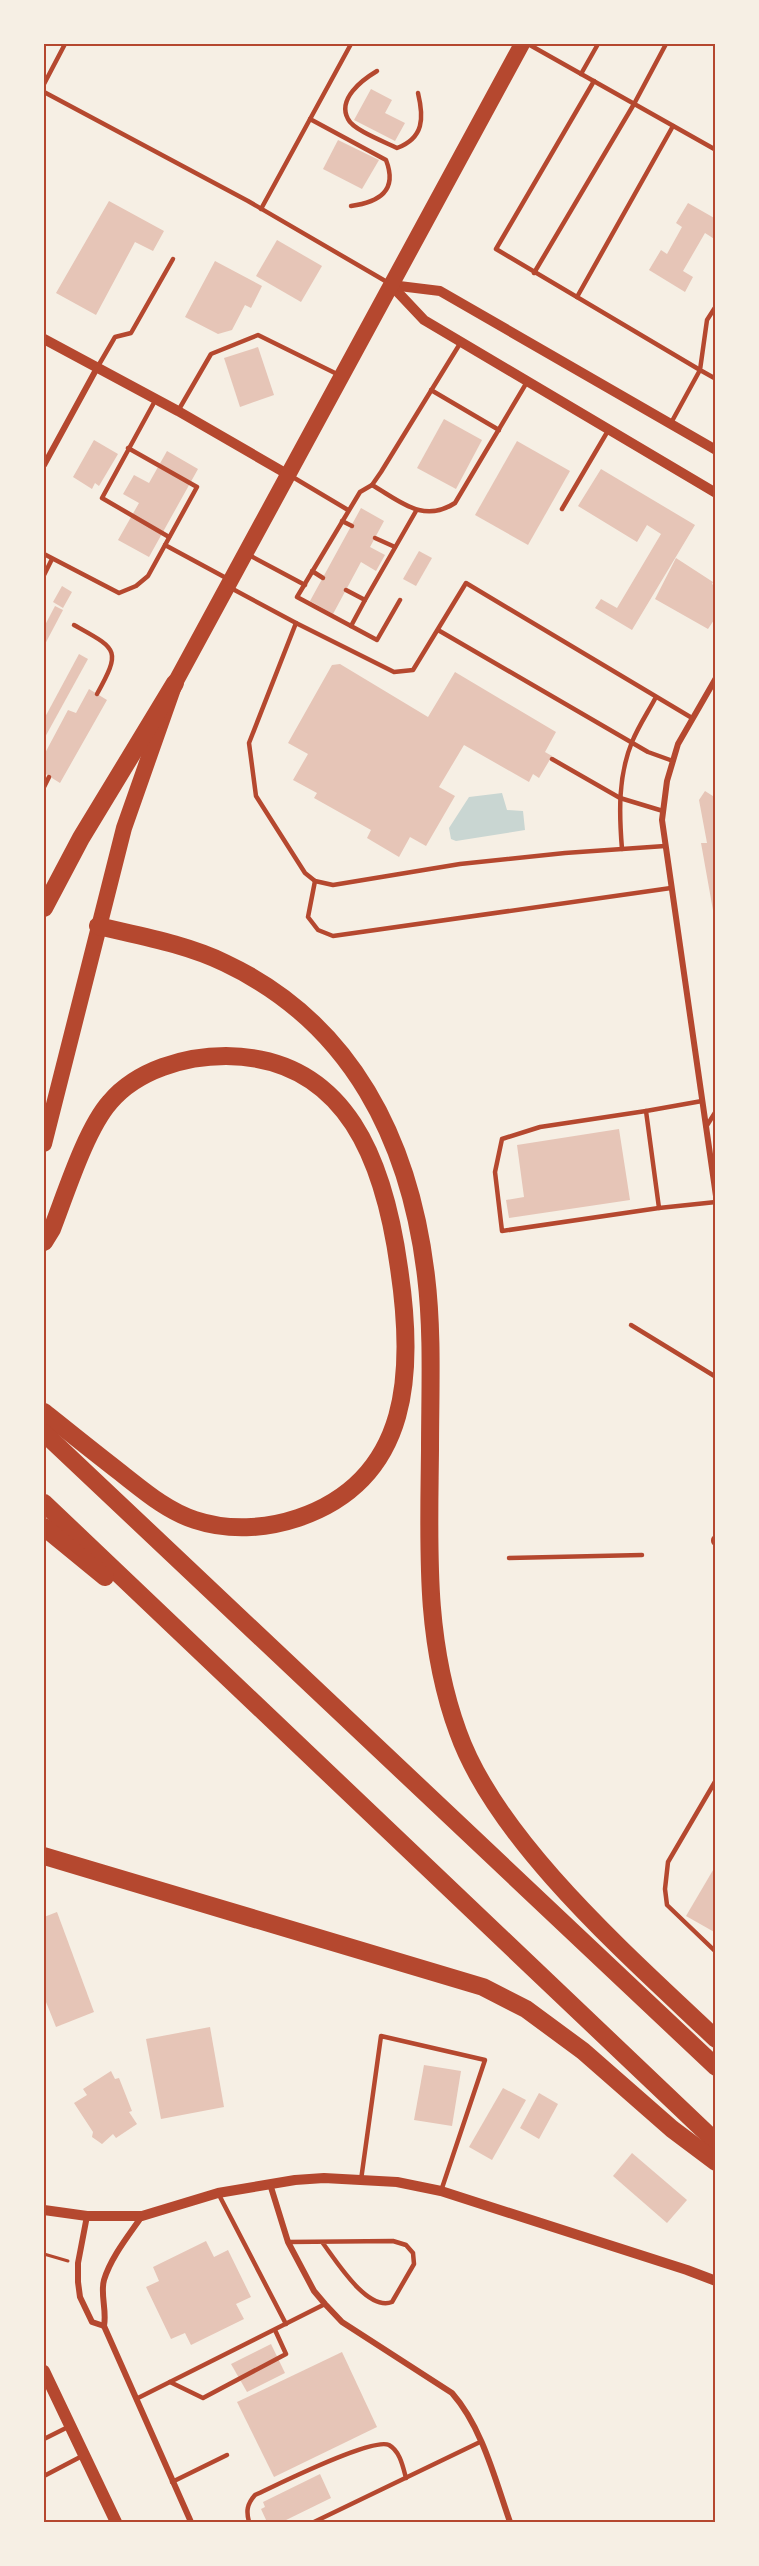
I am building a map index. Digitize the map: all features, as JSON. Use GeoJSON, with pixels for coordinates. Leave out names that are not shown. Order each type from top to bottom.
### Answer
{"type":"FeatureCollection","features":[{"type":"Feature","properties":{"kind":"highway"},"geometry":{"type":"LineString","coordinates":[[44,908],[81,838],[175,684],[522,44]]}},
{"type":"Feature","properties":{"kind":"highway"},"geometry":{"type":"LineString","coordinates":[[44,1144],[124,828],[175,684]]}},
{"type":"Feature","properties":{"kind":"highway"},"geometry":{"type":"LineString","coordinates":[[98,926],[194,951],[226,963],[277,993],[300,1011],[332,1041],[361,1079],[401,1166],[423,1253],[429,1330],[429,1553],[432,1623],[443,1684],[459,1737],[473,1767],[500,1811],[551,1875],[716,2039]]}},
{"type":"Feature","properties":{"kind":"highway"},"geometry":{"type":"LineString","coordinates":[[44,1242],[52,1229],[94,1124],[111,1100],[132,1083],[150,1072],[189,1059],[238,1056],[272,1062],[289,1069],[320,1088],[345,1112],[367,1144],[383,1188],[394,1236],[404,1298],[406,1349],[402,1403],[393,1429],[377,1460],[352,1487],[337,1499],[302,1516],[271,1525],[232,1528],[212,1525],[181,1515],[155,1500],[44,1412]]}},
{"type":"Feature","properties":{"kind":"highway"},"geometry":{"type":"LineString","coordinates":[[44,1433],[716,2067]]}},
{"type":"Feature","properties":{"kind":"highway"},"geometry":{"type":"LineString","coordinates":[[44,1503],[716,2142]]}},
{"type":"Feature","properties":{"kind":"highway"},"geometry":{"type":"LineString","coordinates":[[44,1527],[202,1654]]}},
{"type":"Feature","properties":{"kind":"highway"},"geometry":{"type":"LineString","coordinates":[[44,1856],[483,1987],[526,2009],[583,2051],[672,2129],[716,2162]]}},
{"type":"Feature","properties":{"kind":"main road"},"geometry":{"type":"LineString","coordinates":[[45,2378],[116,2523]]}},
{"type":"Feature","properties":{"kind":"street"},"geometry":{"type":"LineString","coordinates":[[391,285],[424,320],[716,493]]}},
{"type":"Feature","properties":{"kind":"street"},"geometry":{"type":"LineString","coordinates":[[391,285],[440,291],[716,450]]}},
{"type":"Feature","properties":{"kind":"street"},"geometry":{"type":"LineString","coordinates":[[44,339],[178,411],[287,474]]}},
{"type":"Feature","properties":{"kind":"street"},"geometry":{"type":"LineString","coordinates":[[44,465],[97,368]]}},
{"type":"Feature","properties":{"kind":"street"},"geometry":{"type":"LineString","coordinates":[[714,683],[678,744],[667,781],[663,811],[665,846],[716,1196]]}},
{"type":"Feature","properties":{"kind":"street"},"geometry":{"type":"LineString","coordinates":[[44,2210],[87,2216],[142,2216],[218,2193],[270,2184],[324,2178],[397,2182],[441,2191],[716,2281]]}},
{"type":"Feature","properties":{"kind":"street"},"geometry":{"type":"LineString","coordinates":[[270,2184],[288,2242],[314,2291],[325,2304],[342,2322],[452,2393],[474,2425],[510,2523]]}},
{"type":"Feature","properties":{"kind":"street"},"geometry":{"type":"LineString","coordinates":[[87,2216],[78,2263],[80,2297],[92,2322],[104,2326]]}},
{"type":"Feature","properties":{"kind":"street"},"geometry":{"type":"LineString","coordinates":[[142,2216],[119,2251],[104,2280],[103,2292],[107,2313],[104,2326],[138,2398],[191,2523]]}},
{"type":"Feature","properties":{"kind":"lane"},"geometry":{"type":"LineString","coordinates":[[44,84],[65,44]]}},
{"type":"Feature","properties":{"kind":"lane"},"geometry":{"type":"LineString","coordinates":[[261,209],[351,44]]}},
{"type":"Feature","properties":{"kind":"lane"},"geometry":{"type":"LineString","coordinates":[[528,44],[716,150]]}},
{"type":"Feature","properties":{"kind":"lane"},"geometry":{"type":"LineString","coordinates":[[581,74],[598,44]]}},
{"type":"Feature","properties":{"kind":"lane"},"geometry":{"type":"LineString","coordinates":[[534,273],[634,104],[666,44]]}},
{"type":"Feature","properties":{"kind":"lane"},"geometry":{"type":"LineString","coordinates":[[377,71],[362,80],[352,91],[346,107],[348,120],[357,128],[397,148],[409,144],[418,131],[423,115],[418,93]]}},
{"type":"Feature","properties":{"kind":"lane"},"geometry":{"type":"LineString","coordinates":[[594,81],[496,249],[716,379]]}},
{"type":"Feature","properties":{"kind":"lane"},"geometry":{"type":"LineString","coordinates":[[44,92],[261,209],[391,285]]}},
{"type":"Feature","properties":{"kind":"lane"},"geometry":{"type":"LineString","coordinates":[[310,118],[386,160],[391,173],[385,193],[375,201],[351,207]]}},
{"type":"Feature","properties":{"kind":"lane"},"geometry":{"type":"LineString","coordinates":[[577,297],[673,126]]}},
{"type":"Feature","properties":{"kind":"lane"},"geometry":{"type":"LineString","coordinates":[[97,368],[115,337],[131,333],[173,260]]}},
{"type":"Feature","properties":{"kind":"lane"},"geometry":{"type":"LineString","coordinates":[[671,424],[700,370],[707,320],[716,306]]}},
{"type":"Feature","properties":{"kind":"lane"},"geometry":{"type":"LineString","coordinates":[[178,411],[211,354],[258,335],[342,376]]}},
{"type":"Feature","properties":{"kind":"lane"},"geometry":{"type":"LineString","coordinates":[[400,600],[377,640],[297,597],[348,510],[360,492],[372,484],[461,342]]}},
{"type":"Feature","properties":{"kind":"lane"},"geometry":{"type":"LineString","coordinates":[[372,484],[416,511],[441,512],[454,503],[528,381]]}},
{"type":"Feature","properties":{"kind":"lane"},"geometry":{"type":"LineString","coordinates":[[431,390],[498,430]]}},
{"type":"Feature","properties":{"kind":"lane"},"geometry":{"type":"LineString","coordinates":[[156,399],[102,498],[169,537]]}},
{"type":"Feature","properties":{"kind":"lane"},"geometry":{"type":"LineString","coordinates":[[562,509],[609,429]]}},
{"type":"Feature","properties":{"kind":"lane"},"geometry":{"type":"LineString","coordinates":[[44,554],[119,592],[136,586],[148,576],[197,487],[128,448]]}},
{"type":"Feature","properties":{"kind":"lane"},"geometry":{"type":"LineString","coordinates":[[287,474],[348,510]]}},
{"type":"Feature","properties":{"kind":"lane"},"geometry":{"type":"LineString","coordinates":[[351,626],[416,511]]}},
{"type":"Feature","properties":{"kind":"lane"},"geometry":{"type":"LineString","coordinates":[[342,521],[352,526]]}},
{"type":"Feature","properties":{"kind":"lane"},"geometry":{"type":"LineString","coordinates":[[375,538],[395,547]]}},
{"type":"Feature","properties":{"kind":"lane"},"geometry":{"type":"LineString","coordinates":[[165,545],[296,623],[394,672],[413,670],[466,583],[692,718]]}},
{"type":"Feature","properties":{"kind":"lane"},"geometry":{"type":"LineString","coordinates":[[244,553],[305,585]]}},
{"type":"Feature","properties":{"kind":"lane"},"geometry":{"type":"LineString","coordinates":[[44,575],[52,559]]}},
{"type":"Feature","properties":{"kind":"lane"},"geometry":{"type":"LineString","coordinates":[[312,571],[323,578]]}},
{"type":"Feature","properties":{"kind":"lane"},"geometry":{"type":"LineString","coordinates":[[346,590],[365,600]]}},
{"type":"Feature","properties":{"kind":"lane"},"geometry":{"type":"LineString","coordinates":[[296,623],[249,743],[256,796],[305,873],[315,881],[333,885],[460,864],[665,846]]}},
{"type":"Feature","properties":{"kind":"lane"},"geometry":{"type":"LineString","coordinates":[[74,625],[105,642],[112,650],[114,660],[111,669],[97,694]]}},
{"type":"Feature","properties":{"kind":"lane"},"geometry":{"type":"LineString","coordinates":[[438,630],[648,752],[673,761]]}},
{"type":"Feature","properties":{"kind":"lane"},"geometry":{"type":"LineString","coordinates":[[622,849],[621,779],[632,742],[656,697]]}},
{"type":"Feature","properties":{"kind":"lane"},"geometry":{"type":"LineString","coordinates":[[552,759],[620,798],[663,811]]}},
{"type":"Feature","properties":{"kind":"lane"},"geometry":{"type":"LineString","coordinates":[[44,787],[50,777]]}},
{"type":"Feature","properties":{"kind":"lane"},"geometry":{"type":"LineString","coordinates":[[315,881],[308,917],[318,930],[333,936],[671,888]]}},
{"type":"Feature","properties":{"kind":"lane"},"geometry":{"type":"LineString","coordinates":[[702,1101],[540,1127],[502,1139],[495,1172],[502,1231],[716,1202]]}},
{"type":"Feature","properties":{"kind":"lane"},"geometry":{"type":"LineString","coordinates":[[646,1111],[659,1208]]}},
{"type":"Feature","properties":{"kind":"lane"},"geometry":{"type":"LineString","coordinates":[[706,1127],[716,1111]]}},
{"type":"Feature","properties":{"kind":"lane"},"geometry":{"type":"LineString","coordinates":[[631,1325],[716,1377]]}},
{"type":"Feature","properties":{"kind":"lane"},"geometry":{"type":"LineString","coordinates":[[509,1558],[642,1555]]}},
{"type":"Feature","properties":{"kind":"lane"},"geometry":{"type":"LineString","coordinates":[[716,1780],[668,1862],[665,1889],[667,1905],[716,1952]]}},
{"type":"Feature","properties":{"kind":"lane"},"geometry":{"type":"LineString","coordinates":[[361,2180],[381,2036],[485,2060],[441,2191]]}},
{"type":"Feature","properties":{"kind":"lane"},"geometry":{"type":"LineString","coordinates":[[218,2193],[286,2324]]}},
{"type":"Feature","properties":{"kind":"lane"},"geometry":{"type":"LineString","coordinates":[[288,2242],[322,2242],[400,2242],[413,2253],[414,2264],[392,2302],[388,2304],[379,2302],[361,2292],[322,2242]]}},
{"type":"Feature","properties":{"kind":"lane"},"geometry":{"type":"LineString","coordinates":[[138,2398],[325,2304]]}},
{"type":"Feature","properties":{"kind":"lane"},"geometry":{"type":"LineString","coordinates":[[170,2382],[203,2398],[286,2354],[275,2330]]}},
{"type":"Feature","properties":{"kind":"lane"},"geometry":{"type":"LineString","coordinates":[[44,2439],[70,2426]]}},
{"type":"Feature","properties":{"kind":"lane"},"geometry":{"type":"LineString","coordinates":[[314,2523],[480,2442]]}},
{"type":"Feature","properties":{"kind":"lane"},"geometry":{"type":"LineString","coordinates":[[249,2523],[246,2512],[249,2502],[255,2495],[356,2450],[376,2444],[388,2445],[394,2450],[401,2460],[406,2478]]}},
{"type":"Feature","properties":{"kind":"lane"},"geometry":{"type":"LineString","coordinates":[[172,2482],[227,2454]]}},
{"type":"Feature","properties":{"kind":"lane"},"geometry":{"type":"LineString","coordinates":[[44,2476],[84,2455]]}},
{"type":"Feature","properties":{"kind":"path"},"geometry":{"type":"LineString","coordinates":[[44,2254],[70,2262]]}},
{"type":"Feature","properties":{"kind":"shaded area"},"geometry":{"type":"Polygon","coordinates":[[[502,793],[507,810],[523,811],[525,830],[456,841],[451,839],[449,828],[469,797],[502,793]]]}},
{"type":"Feature","properties":{"kind":"building"},"geometry":{"type":"Polygon","coordinates":[[[371,89],[392,100],[385,113],[405,123],[395,141],[354,120],[371,89]]]}},
{"type":"Feature","properties":{"kind":"building"},"geometry":{"type":"Polygon","coordinates":[[[338,140],[379,160],[362,189],[323,169],[338,140]]]}},
{"type":"Feature","properties":{"kind":"building"},"geometry":{"type":"Polygon","coordinates":[[[109,201],[164,231],[153,251],[135,242],[96,315],[56,293],[109,201]]]}},
{"type":"Feature","properties":{"kind":"building"},"geometry":{"type":"Polygon","coordinates":[[[688,203],[716,219],[716,240],[705,233],[683,271],[693,277],[685,292],[649,270],[661,250],[667,254],[682,227],[676,223],[688,203]]]}},
{"type":"Feature","properties":{"kind":"building"},"geometry":{"type":"Polygon","coordinates":[[[277,240],[322,266],[301,302],[256,276],[277,240]]]}},
{"type":"Feature","properties":{"kind":"building"},"geometry":{"type":"Polygon","coordinates":[[[215,261],[262,286],[251,308],[245,305],[232,330],[218,334],[185,317],[215,261]]]}},
{"type":"Feature","properties":{"kind":"building"},"geometry":{"type":"Polygon","coordinates":[[[258,347],[274,395],[240,407],[224,358],[258,347]]]}},
{"type":"Feature","properties":{"kind":"building"},"geometry":{"type":"Polygon","coordinates":[[[444,419],[482,440],[456,489],[417,468],[444,419]]]}},
{"type":"Feature","properties":{"kind":"building"},"geometry":{"type":"Polygon","coordinates":[[[94,440],[118,454],[99,486],[95,483],[92,489],[73,477],[94,440]]]}},
{"type":"Feature","properties":{"kind":"building"},"geometry":{"type":"Polygon","coordinates":[[[517,441],[570,471],[528,545],[475,515],[517,441]]]}},
{"type":"Feature","properties":{"kind":"building"},"geometry":{"type":"Polygon","coordinates":[[[167,451],[198,469],[149,557],[118,540],[139,503],[123,494],[134,475],[149,483],[167,451]]]}},
{"type":"Feature","properties":{"kind":"building"},"geometry":{"type":"Polygon","coordinates":[[[601,469],[695,525],[632,630],[595,608],[601,599],[617,608],[661,534],[647,525],[637,542],[578,506],[601,469]]]}},
{"type":"Feature","properties":{"kind":"building"},"geometry":{"type":"Polygon","coordinates":[[[361,508],[384,521],[370,547],[385,555],[376,571],[361,562],[333,614],[310,601],[361,508]]]}},
{"type":"Feature","properties":{"kind":"building"},"geometry":{"type":"Polygon","coordinates":[[[419,551],[432,558],[416,586],[403,579],[419,551]]]}},
{"type":"Feature","properties":{"kind":"building"},"geometry":{"type":"Polygon","coordinates":[[[676,558],[713,582],[712,584],[716,587],[716,617],[708,629],[655,599],[676,558]]]}},
{"type":"Feature","properties":{"kind":"building"},"geometry":{"type":"Polygon","coordinates":[[[62,586],[72,592],[63,608],[53,602],[62,586]]]}},
{"type":"Feature","properties":{"kind":"building"},"geometry":{"type":"Polygon","coordinates":[[[55,606],[63,610],[44,646],[44,627],[55,606]]]}},
{"type":"Feature","properties":{"kind":"building"},"geometry":{"type":"Polygon","coordinates":[[[79,654],[88,659],[44,739],[44,719],[79,654]]]}},
{"type":"Feature","properties":{"kind":"building"},"geometry":{"type":"Polygon","coordinates":[[[340,664],[428,717],[455,672],[556,732],[545,752],[552,756],[539,778],[533,774],[529,782],[464,745],[439,787],[455,796],[426,846],[410,837],[399,857],[367,838],[371,830],[314,798],[317,793],[293,780],[308,754],[288,743],[332,665],[340,664]]]}},
{"type":"Feature","properties":{"kind":"building"},"geometry":{"type":"Polygon","coordinates":[[[89,689],[107,700],[60,783],[44,773],[44,755],[68,710],[76,713],[89,689]]]}},
{"type":"Feature","properties":{"kind":"building"},"geometry":{"type":"Polygon","coordinates":[[[705,791],[716,798],[714,916],[701,843],[707,843],[699,800],[705,791]]]}},
{"type":"Feature","properties":{"kind":"building"},"geometry":{"type":"Polygon","coordinates":[[[619,1129],[630,1200],[509,1218],[506,1200],[524,1197],[517,1145],[619,1129]]]}},
{"type":"Feature","properties":{"kind":"building"},"geometry":{"type":"Polygon","coordinates":[[[716,1865],[716,1933],[686,1916],[716,1865]]]}},
{"type":"Feature","properties":{"kind":"building"},"geometry":{"type":"Polygon","coordinates":[[[57,1912],[94,2012],[56,2027],[44,1997],[44,1917],[57,1912]]]}},
{"type":"Feature","properties":{"kind":"building"},"geometry":{"type":"Polygon","coordinates":[[[210,2027],[224,2107],[161,2119],[146,2039],[210,2027]]]}},
{"type":"Feature","properties":{"kind":"building"},"geometry":{"type":"Polygon","coordinates":[[[424,2065],[461,2071],[452,2126],[414,2120],[424,2065]]]}},
{"type":"Feature","properties":{"kind":"building"},"geometry":{"type":"Polygon","coordinates":[[[111,2071],[115,2079],[119,2078],[132,2111],[129,2112],[137,2124],[116,2138],[113,2134],[102,2144],[92,2137],[93,2132],[74,2103],[87,2095],[83,2089],[111,2071]]]}},
{"type":"Feature","properties":{"kind":"building"},"geometry":{"type":"Polygon","coordinates":[[[503,2088],[526,2100],[492,2160],[469,2147],[503,2088]]]}},
{"type":"Feature","properties":{"kind":"building"},"geometry":{"type":"Polygon","coordinates":[[[539,2093],[558,2104],[539,2139],[520,2128],[539,2093]]]}},
{"type":"Feature","properties":{"kind":"building"},"geometry":{"type":"Polygon","coordinates":[[[632,2153],[687,2200],[667,2223],[613,2176],[632,2153]]]}},
{"type":"Feature","properties":{"kind":"building"},"geometry":{"type":"Polygon","coordinates":[[[206,2241],[214,2257],[228,2250],[251,2297],[236,2304],[244,2319],[191,2345],[185,2333],[171,2339],[146,2287],[159,2281],[153,2267],[206,2241]]]}},
{"type":"Feature","properties":{"kind":"building"},"geometry":{"type":"Polygon","coordinates":[[[271,2344],[285,2373],[247,2392],[231,2364],[271,2344]]]}},
{"type":"Feature","properties":{"kind":"building"},"geometry":{"type":"Polygon","coordinates":[[[342,2352],[377,2427],[274,2477],[237,2402],[342,2352]]]}},
{"type":"Feature","properties":{"kind":"building"},"geometry":{"type":"Polygon","coordinates":[[[320,2474],[331,2498],[282,2522],[271,2522],[270,2520],[267,2522],[261,2509],[265,2507],[263,2502],[320,2474]]]}}]}
